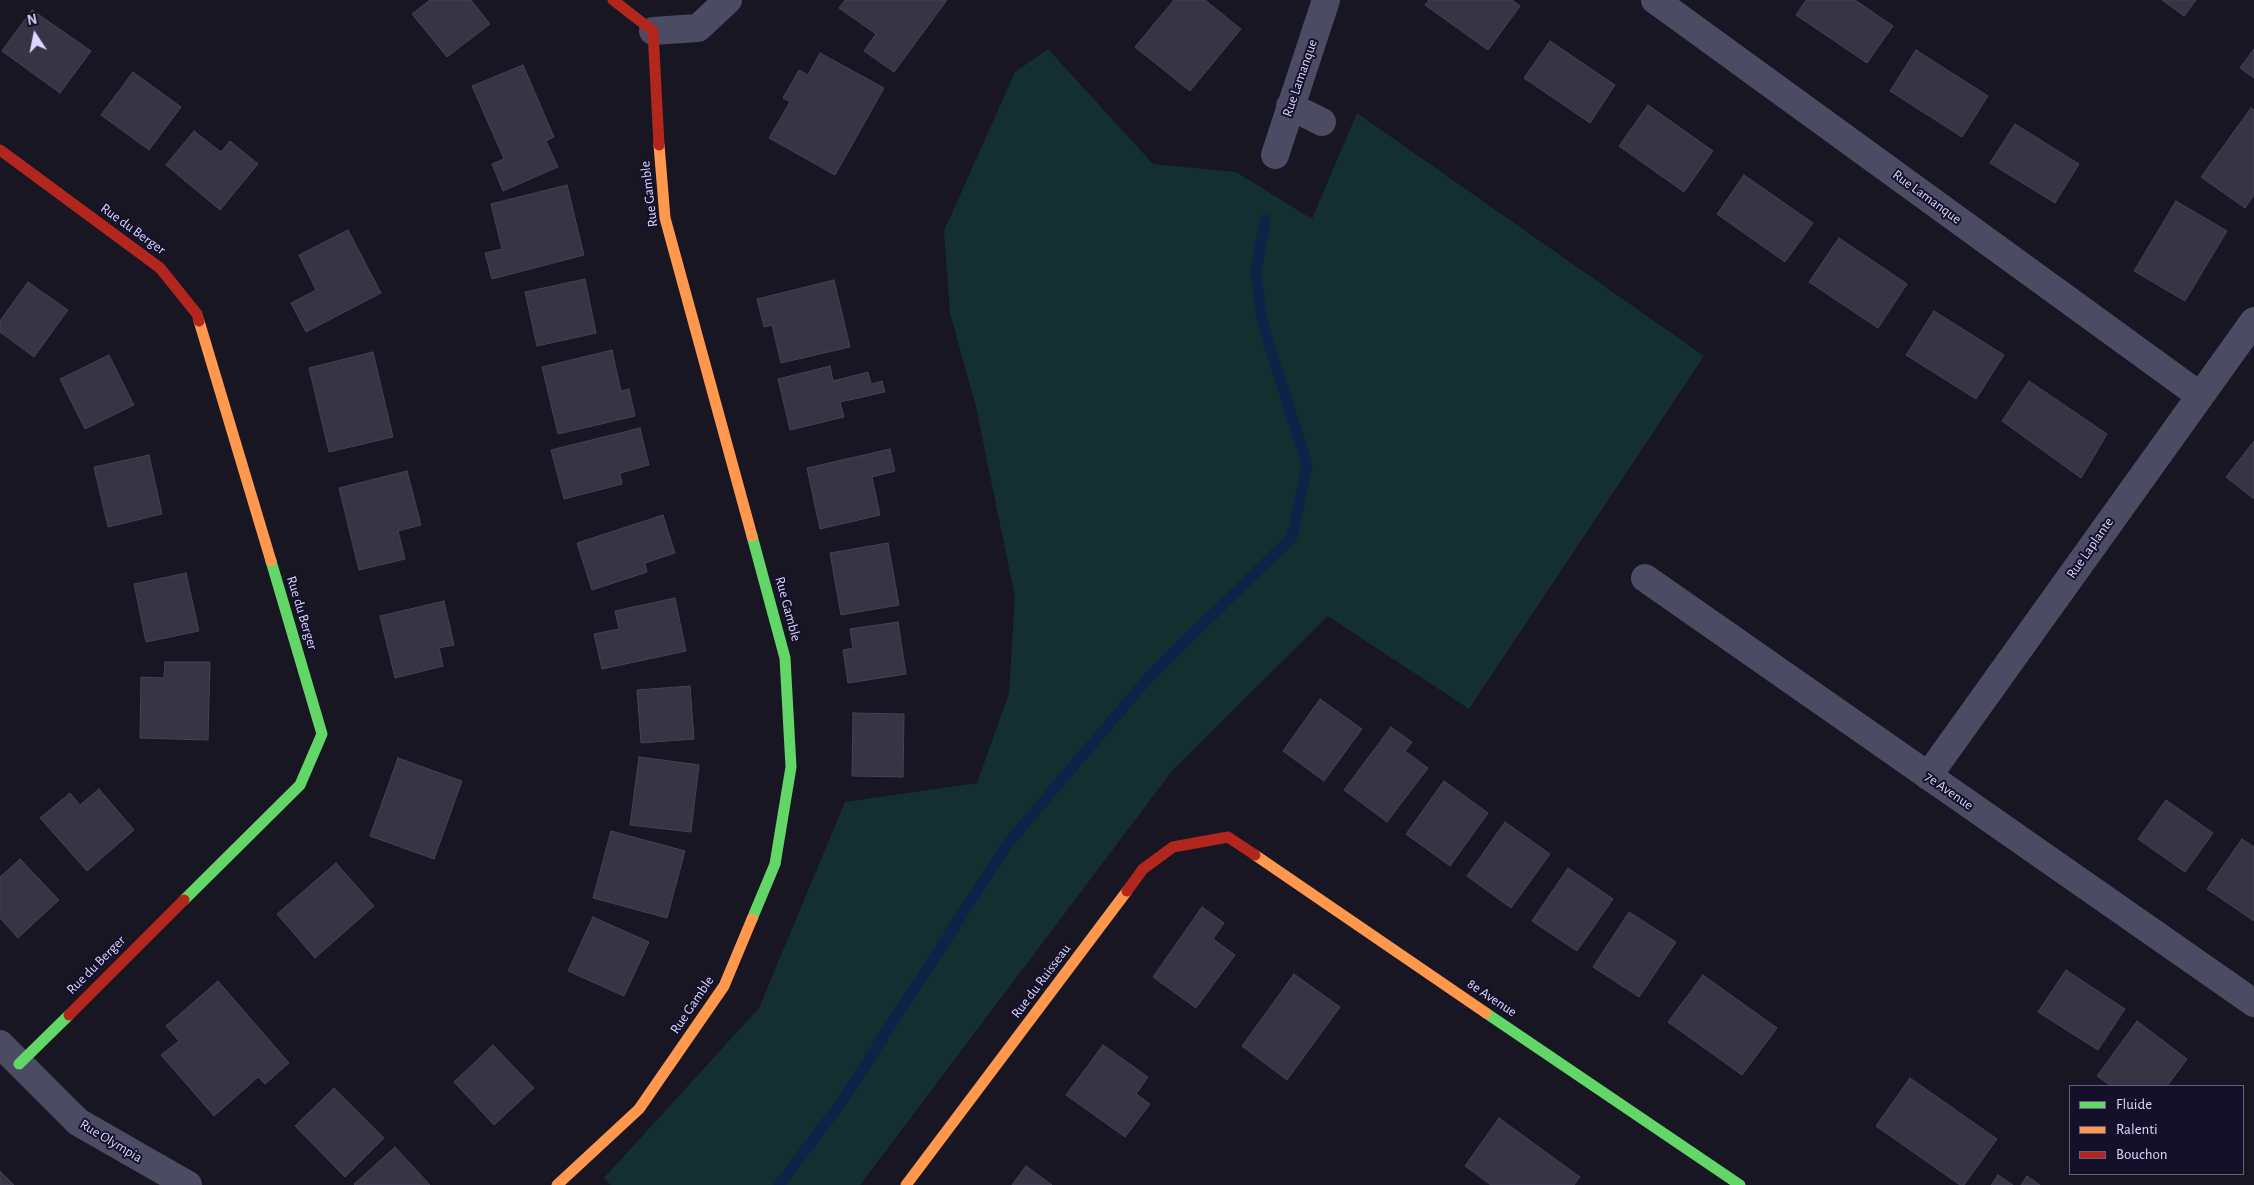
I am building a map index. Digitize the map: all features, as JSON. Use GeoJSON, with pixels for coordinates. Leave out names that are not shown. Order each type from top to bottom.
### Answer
{"type":"FeatureCollection","features":[{"type":"Feature","properties":{"kind":"street"},"geometry":{"type":"LineString","coordinates":[[613,0],[653,30],[698,28],[728,0]]}},
{"type":"Feature","properties":{"kind":"street","name":"Rue Lamanque"},"geometry":{"type":"LineString","coordinates":[[1275,155],[1326,0]]}},
{"type":"Feature","properties":{"kind":"street","name":"Rue Lamanque"},"geometry":{"type":"LineString","coordinates":[[1655,0],[2199,395]]}},
{"type":"Feature","properties":{"kind":"street","name":"Rue Gamble"},"geometry":{"type":"LineString","coordinates":[[557,1185],[639,1109],[724,986],[775,864],[791,767],[785,658],[665,218],[656,109],[653,30]]}},
{"type":"Feature","properties":{"kind":"street"},"geometry":{"type":"LineString","coordinates":[[1290,106],[1322,122]]}},
{"type":"Feature","properties":{"kind":"street","name":"Rue du Berger"},"geometry":{"type":"LineString","coordinates":[[0,150],[160,268],[197,314],[322,734],[300,786],[19,1064]]}},
{"type":"Feature","properties":{"kind":"street","name":"Rue Laplante"},"geometry":{"type":"LineString","coordinates":[[1928,776],[2199,395],[2254,321]]}},
{"type":"Feature","properties":{"kind":"street","name":"7e Avenue"},"geometry":{"type":"LineString","coordinates":[[1645,578],[2254,1003]]}},
{"type":"Feature","properties":{"kind":"street","name":"Rue du Ruisseau"},"geometry":{"type":"LineString","coordinates":[[906,1185],[1143,869],[1173,847],[1228,837]]}},
{"type":"Feature","properties":{"kind":"street","name":"8e Avenue"},"geometry":{"type":"LineString","coordinates":[[1228,837],[1740,1185]]}},
{"type":"Feature","properties":{"kind":"street","name":"Rue Olympia"},"geometry":{"type":"LineString","coordinates":[[0,1044],[78,1122],[188,1185]]}},
{"type":"Feature","properties":{"kind":"green space"},"geometry":{"type":"Polygon","coordinates":[[[1048,49],[1153,164],[1236,172],[1312,219],[1357,113],[1704,356],[1469,709],[1328,616],[1172,771],[860,1185],[611,1185],[604,1178],[759,1008],[845,802],[977,783],[1009,693],[1015,597],[976,407],[950,313],[944,231],[1015,72],[1048,49]]]}},
{"type":"Feature","properties":{"kind":"building"},"geometry":{"type":"Polygon","coordinates":[[[430,0],[471,0],[490,24],[447,57],[412,14],[430,0]]]}},
{"type":"Feature","properties":{"kind":"building"},"geometry":{"type":"Polygon","coordinates":[[[845,0],[947,0],[894,72],[864,51],[876,34],[839,8],[845,0]]]}},
{"type":"Feature","properties":{"kind":"building"},"geometry":{"type":"Polygon","coordinates":[[[1174,0],[1205,0],[1241,29],[1190,91],[1135,47],[1174,0]]]}},
{"type":"Feature","properties":{"kind":"building"},"geometry":{"type":"Polygon","coordinates":[[[1429,0],[1512,0],[1520,6],[1488,50],[1425,5],[1429,0]]]}},
{"type":"Feature","properties":{"kind":"building"},"geometry":{"type":"Polygon","coordinates":[[[1806,0],[1855,0],[1893,26],[1867,63],[1796,15],[1806,0]]]}},
{"type":"Feature","properties":{"kind":"building"},"geometry":{"type":"Polygon","coordinates":[[[2162,0],[2196,0],[2184,16],[2162,0]]]}},
{"type":"Feature","properties":{"kind":"building"},"geometry":{"type":"Polygon","coordinates":[[[32,10],[91,51],[60,93],[2,51],[32,10]]]}},
{"type":"Feature","properties":{"kind":"building"},"geometry":{"type":"Polygon","coordinates":[[[1550,41],[1615,85],[1590,123],[1524,78],[1550,41]]]}},
{"type":"Feature","properties":{"kind":"building"},"geometry":{"type":"Polygon","coordinates":[[[2254,49],[2254,78],[2240,68],[2254,49]]]}},
{"type":"Feature","properties":{"kind":"building"},"geometry":{"type":"Polygon","coordinates":[[[1916,50],[1988,96],[1962,137],[1890,91],[1916,50]]]}},
{"type":"Feature","properties":{"kind":"building"},"geometry":{"type":"Polygon","coordinates":[[[820,53],[884,88],[835,175],[769,138],[790,102],[783,98],[799,70],[808,75],[820,53]]]}},
{"type":"Feature","properties":{"kind":"building"},"geometry":{"type":"Polygon","coordinates":[[[523,65],[554,137],[546,141],[558,167],[503,191],[492,164],[504,159],[472,86],[523,65]]]}},
{"type":"Feature","properties":{"kind":"building"},"geometry":{"type":"Polygon","coordinates":[[[133,72],[181,107],[149,150],[101,115],[133,72]]]}},
{"type":"Feature","properties":{"kind":"building"},"geometry":{"type":"Polygon","coordinates":[[[1648,105],[1713,151],[1684,192],[1619,146],[1648,105]]]}},
{"type":"Feature","properties":{"kind":"building"},"geometry":{"type":"Polygon","coordinates":[[[2251,108],[2254,110],[2254,195],[2245,208],[2201,177],[2251,108]]]}},
{"type":"Feature","properties":{"kind":"building"},"geometry":{"type":"Polygon","coordinates":[[[2015,124],[2079,164],[2055,203],[1990,163],[2015,124]]]}},
{"type":"Feature","properties":{"kind":"building"},"geometry":{"type":"Polygon","coordinates":[[[194,131],[221,152],[230,141],[258,164],[220,210],[166,165],[194,131]]]}},
{"type":"Feature","properties":{"kind":"building"},"geometry":{"type":"Polygon","coordinates":[[[1744,175],[1813,223],[1785,262],[1717,214],[1744,175]]]}},
{"type":"Feature","properties":{"kind":"building"},"geometry":{"type":"Polygon","coordinates":[[[567,185],[584,255],[492,279],[485,253],[502,249],[491,204],[567,185]]]}},
{"type":"Feature","properties":{"kind":"building"},"geometry":{"type":"Polygon","coordinates":[[[2176,201],[2227,231],[2185,301],[2134,271],[2176,201]]]}},
{"type":"Feature","properties":{"kind":"building"},"geometry":{"type":"Polygon","coordinates":[[[348,230],[381,293],[306,332],[291,303],[316,290],[299,255],[348,230]]]}},
{"type":"Feature","properties":{"kind":"building"},"geometry":{"type":"Polygon","coordinates":[[[1839,238],[1907,284],[1878,328],[1809,282],[1839,238]]]}},
{"type":"Feature","properties":{"kind":"building"},"geometry":{"type":"Polygon","coordinates":[[[585,279],[596,333],[537,346],[525,292],[585,279]]]}},
{"type":"Feature","properties":{"kind":"building"},"geometry":{"type":"Polygon","coordinates":[[[834,280],[850,347],[781,363],[772,325],[764,327],[757,299],[834,280]]]}},
{"type":"Feature","properties":{"kind":"building"},"geometry":{"type":"Polygon","coordinates":[[[28,282],[68,310],[34,357],[0,332],[0,321],[28,282]]]}},
{"type":"Feature","properties":{"kind":"building"},"geometry":{"type":"Polygon","coordinates":[[[1934,311],[2004,355],[1976,399],[1906,355],[1934,311]]]}},
{"type":"Feature","properties":{"kind":"building"},"geometry":{"type":"Polygon","coordinates":[[[612,350],[621,391],[629,389],[635,416],[558,434],[542,367],[612,350]]]}},
{"type":"Feature","properties":{"kind":"building"},"geometry":{"type":"Polygon","coordinates":[[[373,352],[393,437],[329,452],[309,368],[373,352]]]}},
{"type":"Feature","properties":{"kind":"building"},"geometry":{"type":"Polygon","coordinates":[[[109,355],[134,405],[85,429],[60,379],[109,355]]]}},
{"type":"Feature","properties":{"kind":"building"},"geometry":{"type":"Polygon","coordinates":[[[830,366],[833,381],[868,372],[871,384],[882,381],[885,392],[840,402],[844,417],[790,430],[778,379],[830,366]]]}},
{"type":"Feature","properties":{"kind":"building"},"geometry":{"type":"Polygon","coordinates":[[[2029,381],[2107,434],[2081,478],[2002,421],[2029,381]]]}},
{"type":"Feature","properties":{"kind":"building"},"geometry":{"type":"Polygon","coordinates":[[[640,428],[649,465],[620,473],[622,484],[564,499],[551,450],[640,428]]]}},
{"type":"Feature","properties":{"kind":"building"},"geometry":{"type":"Polygon","coordinates":[[[2254,441],[2254,499],[2226,477],[2254,441]]]}},
{"type":"Feature","properties":{"kind":"building"},"geometry":{"type":"Polygon","coordinates":[[[890,449],[895,471],[872,477],[880,515],[820,529],[807,468],[890,449]]]}},
{"type":"Feature","properties":{"kind":"building"},"geometry":{"type":"Polygon","coordinates":[[[149,455],[162,514],[108,527],[94,467],[149,455]]]}},
{"type":"Feature","properties":{"kind":"building"},"geometry":{"type":"Polygon","coordinates":[[[407,471],[421,525],[398,531],[405,559],[359,570],[339,488],[407,471]]]}},
{"type":"Feature","properties":{"kind":"building"},"geometry":{"type":"Polygon","coordinates":[[[663,515],[675,553],[645,563],[647,572],[592,590],[577,543],[663,515]]]}},
{"type":"Feature","properties":{"kind":"building"},"geometry":{"type":"Polygon","coordinates":[[[888,543],[899,605],[841,615],[830,553],[888,543]]]}},
{"type":"Feature","properties":{"kind":"building"},"geometry":{"type":"Polygon","coordinates":[[[186,573],[199,631],[146,642],[134,584],[186,573]]]}},
{"type":"Feature","properties":{"kind":"building"},"geometry":{"type":"Polygon","coordinates":[[[675,598],[686,651],[602,669],[594,634],[619,629],[615,611],[675,598]]]}},
{"type":"Feature","properties":{"kind":"building"},"geometry":{"type":"Polygon","coordinates":[[[444,601],[454,645],[439,648],[443,666],[395,678],[380,616],[444,601]]]}},
{"type":"Feature","properties":{"kind":"building"},"geometry":{"type":"Polygon","coordinates":[[[898,622],[906,674],[848,683],[843,650],[853,648],[850,629],[898,622]]]}},
{"type":"Feature","properties":{"kind":"building"},"geometry":{"type":"Polygon","coordinates":[[[165,662],[210,662],[208,740],[140,738],[141,677],[164,678],[165,662]]]}},
{"type":"Feature","properties":{"kind":"building"},"geometry":{"type":"Polygon","coordinates":[[[690,686],[694,739],[641,743],[637,690],[690,686]]]}},
{"type":"Feature","properties":{"kind":"building"},"geometry":{"type":"Polygon","coordinates":[[[1320,699],[1362,729],[1324,781],[1283,751],[1320,699]]]}},
{"type":"Feature","properties":{"kind":"building"},"geometry":{"type":"Polygon","coordinates":[[[853,713],[904,714],[903,777],[852,776],[853,713]]]}},
{"type":"Feature","properties":{"kind":"building"},"geometry":{"type":"Polygon","coordinates":[[[1391,727],[1412,742],[1405,751],[1428,768],[1387,822],[1344,790],[1391,727]]]}},
{"type":"Feature","properties":{"kind":"building"},"geometry":{"type":"Polygon","coordinates":[[[639,757],[699,765],[691,832],[630,825],[639,757]]]}},
{"type":"Feature","properties":{"kind":"building"},"geometry":{"type":"Polygon","coordinates":[[[398,758],[462,781],[434,859],[370,836],[398,758]]]}},
{"type":"Feature","properties":{"kind":"building"},"geometry":{"type":"Polygon","coordinates":[[[1444,781],[1488,813],[1450,866],[1406,834],[1444,781]]]}},
{"type":"Feature","properties":{"kind":"building"},"geometry":{"type":"Polygon","coordinates":[[[99,789],[134,830],[87,871],[40,818],[70,793],[80,805],[99,789]]]}},
{"type":"Feature","properties":{"kind":"building"},"geometry":{"type":"Polygon","coordinates":[[[2166,800],[2213,833],[2185,872],[2138,839],[2166,800]]]}},
{"type":"Feature","properties":{"kind":"building"},"geometry":{"type":"Polygon","coordinates":[[[1505,822],[1550,854],[1511,908],[1467,876],[1505,822]]]}},
{"type":"Feature","properties":{"kind":"building"},"geometry":{"type":"Polygon","coordinates":[[[611,831],[685,851],[667,918],[593,898],[611,831]]]}},
{"type":"Feature","properties":{"kind":"building"},"geometry":{"type":"Polygon","coordinates":[[[2242,839],[2254,847],[2254,921],[2207,889],[2242,839]]]}},
{"type":"Feature","properties":{"kind":"building"},"geometry":{"type":"Polygon","coordinates":[[[20,859],[59,900],[18,938],[0,918],[0,877],[20,859]]]}},
{"type":"Feature","properties":{"kind":"building"},"geometry":{"type":"Polygon","coordinates":[[[336,863],[374,906],[315,958],[277,914],[336,863]]]}},
{"type":"Feature","properties":{"kind":"building"},"geometry":{"type":"Polygon","coordinates":[[[1568,868],[1613,899],[1577,951],[1532,921],[1568,868]]]}},
{"type":"Feature","properties":{"kind":"building"},"geometry":{"type":"Polygon","coordinates":[[[1202,907],[1224,923],[1213,939],[1235,955],[1196,1008],[1153,977],[1202,907]]]}},
{"type":"Feature","properties":{"kind":"building"},"geometry":{"type":"Polygon","coordinates":[[[1629,912],[1676,942],[1639,997],[1593,967],[1629,912]]]}},
{"type":"Feature","properties":{"kind":"building"},"geometry":{"type":"Polygon","coordinates":[[[593,917],[649,942],[624,996],[568,971],[593,917]]]}},
{"type":"Feature","properties":{"kind":"building"},"geometry":{"type":"Polygon","coordinates":[[[2066,970],[2125,1009],[2098,1050],[2038,1012],[2066,970]]]}},
{"type":"Feature","properties":{"kind":"building"},"geometry":{"type":"Polygon","coordinates":[[[1294,974],[1340,1007],[1287,1080],[1242,1046],[1294,974]]]}},
{"type":"Feature","properties":{"kind":"building"},"geometry":{"type":"Polygon","coordinates":[[[1703,975],[1777,1028],[1742,1075],[1668,1022],[1703,975]]]}},
{"type":"Feature","properties":{"kind":"building"},"geometry":{"type":"Polygon","coordinates":[[[218,981],[289,1063],[265,1084],[258,1077],[214,1116],[161,1055],[179,1041],[166,1026],[218,981]]]}},
{"type":"Feature","properties":{"kind":"building"},"geometry":{"type":"Polygon","coordinates":[[[2137,1021],[2187,1059],[2168,1085],[2110,1085],[2097,1076],[2137,1021]]]}},
{"type":"Feature","properties":{"kind":"building"},"geometry":{"type":"Polygon","coordinates":[[[493,1045],[534,1088],[494,1125],[454,1082],[493,1045]]]}},
{"type":"Feature","properties":{"kind":"building"},"geometry":{"type":"Polygon","coordinates":[[[1103,1045],[1148,1077],[1136,1094],[1150,1104],[1125,1137],[1066,1095],[1103,1045]]]}},
{"type":"Feature","properties":{"kind":"building"},"geometry":{"type":"Polygon","coordinates":[[[1910,1078],[1997,1139],[1964,1185],[1960,1185],[1876,1126],[1910,1078]]]}},
{"type":"Feature","properties":{"kind":"building"},"geometry":{"type":"Polygon","coordinates":[[[334,1088],[384,1138],[345,1177],[295,1126],[334,1088]]]}},
{"type":"Feature","properties":{"kind":"building"},"geometry":{"type":"Polygon","coordinates":[[[1499,1118],[1580,1177],[1574,1185],[1491,1185],[1465,1166],[1499,1118]]]}},
{"type":"Feature","properties":{"kind":"building"},"geometry":{"type":"Polygon","coordinates":[[[395,1147],[430,1185],[354,1184],[395,1147]]]}},
{"type":"Feature","properties":{"kind":"building"},"geometry":{"type":"Polygon","coordinates":[[[1026,1166],[1052,1185],[1012,1185],[1026,1166]]]}},
{"type":"Feature","properties":{"kind":"building"},"geometry":{"type":"Polygon","coordinates":[[[0,1171],[14,1185],[0,1185],[0,1171]]]}},
{"type":"Feature","properties":{"kind":"building"},"geometry":{"type":"Polygon","coordinates":[[[1998,1175],[2013,1185],[1991,1185],[1998,1175]]]}},
{"type":"Feature","properties":{"kind":"building"},"geometry":{"type":"Polygon","coordinates":[[[2027,1176],[2040,1185],[2021,1185],[2027,1176]]]}},
{"type":"Feature","properties":{"kind":"waterway"},"geometry":{"type":"LineString","coordinates":[[779,1185],[840,1104],[1008,843],[1150,676],[1292,537],[1307,465],[1262,321],[1256,271],[1265,220]]}},
{"type":"Feature","properties":{"kind":"traffic: fast"},"geometry":{"type":"LineString","coordinates":[[752,536],[785,658],[791,767],[775,864],[752,919]]}},
{"type":"Feature","properties":{"kind":"traffic: fast"},"geometry":{"type":"LineString","coordinates":[[184,900],[300,785],[322,734],[271,561]]}},
{"type":"Feature","properties":{"kind":"traffic: fast"},"geometry":{"type":"LineString","coordinates":[[1486,1013],[1740,1185]]}},
{"type":"Feature","properties":{"kind":"traffic: fast"},"geometry":{"type":"LineString","coordinates":[[19,1064],[69,1015]]}},
{"type":"Feature","properties":{"kind":"traffic: slow"},"geometry":{"type":"LineString","coordinates":[[659,145],[665,218],[752,536]]}},
{"type":"Feature","properties":{"kind":"traffic: slow"},"geometry":{"type":"LineString","coordinates":[[199,321],[271,561]]}},
{"type":"Feature","properties":{"kind":"traffic: slow"},"geometry":{"type":"LineString","coordinates":[[1255,855],[1486,1013]]}},
{"type":"Feature","properties":{"kind":"traffic: slow"},"geometry":{"type":"LineString","coordinates":[[906,1185],[1127,891]]}},
{"type":"Feature","properties":{"kind":"traffic: slow"},"geometry":{"type":"LineString","coordinates":[[557,1185],[639,1109],[724,986],[752,919]]}},
{"type":"Feature","properties":{"kind":"traffic: jam"},"geometry":{"type":"LineString","coordinates":[[613,0],[653,31],[659,145]]}},
{"type":"Feature","properties":{"kind":"traffic: jam"},"geometry":{"type":"LineString","coordinates":[[0,150],[160,268],[197,314],[199,321]]}},
{"type":"Feature","properties":{"kind":"traffic: jam"},"geometry":{"type":"LineString","coordinates":[[1127,891],[1143,869],[1173,847],[1228,837],[1255,855]]}},
{"type":"Feature","properties":{"kind":"traffic: jam"},"geometry":{"type":"LineString","coordinates":[[69,1015],[184,900]]}}]}
